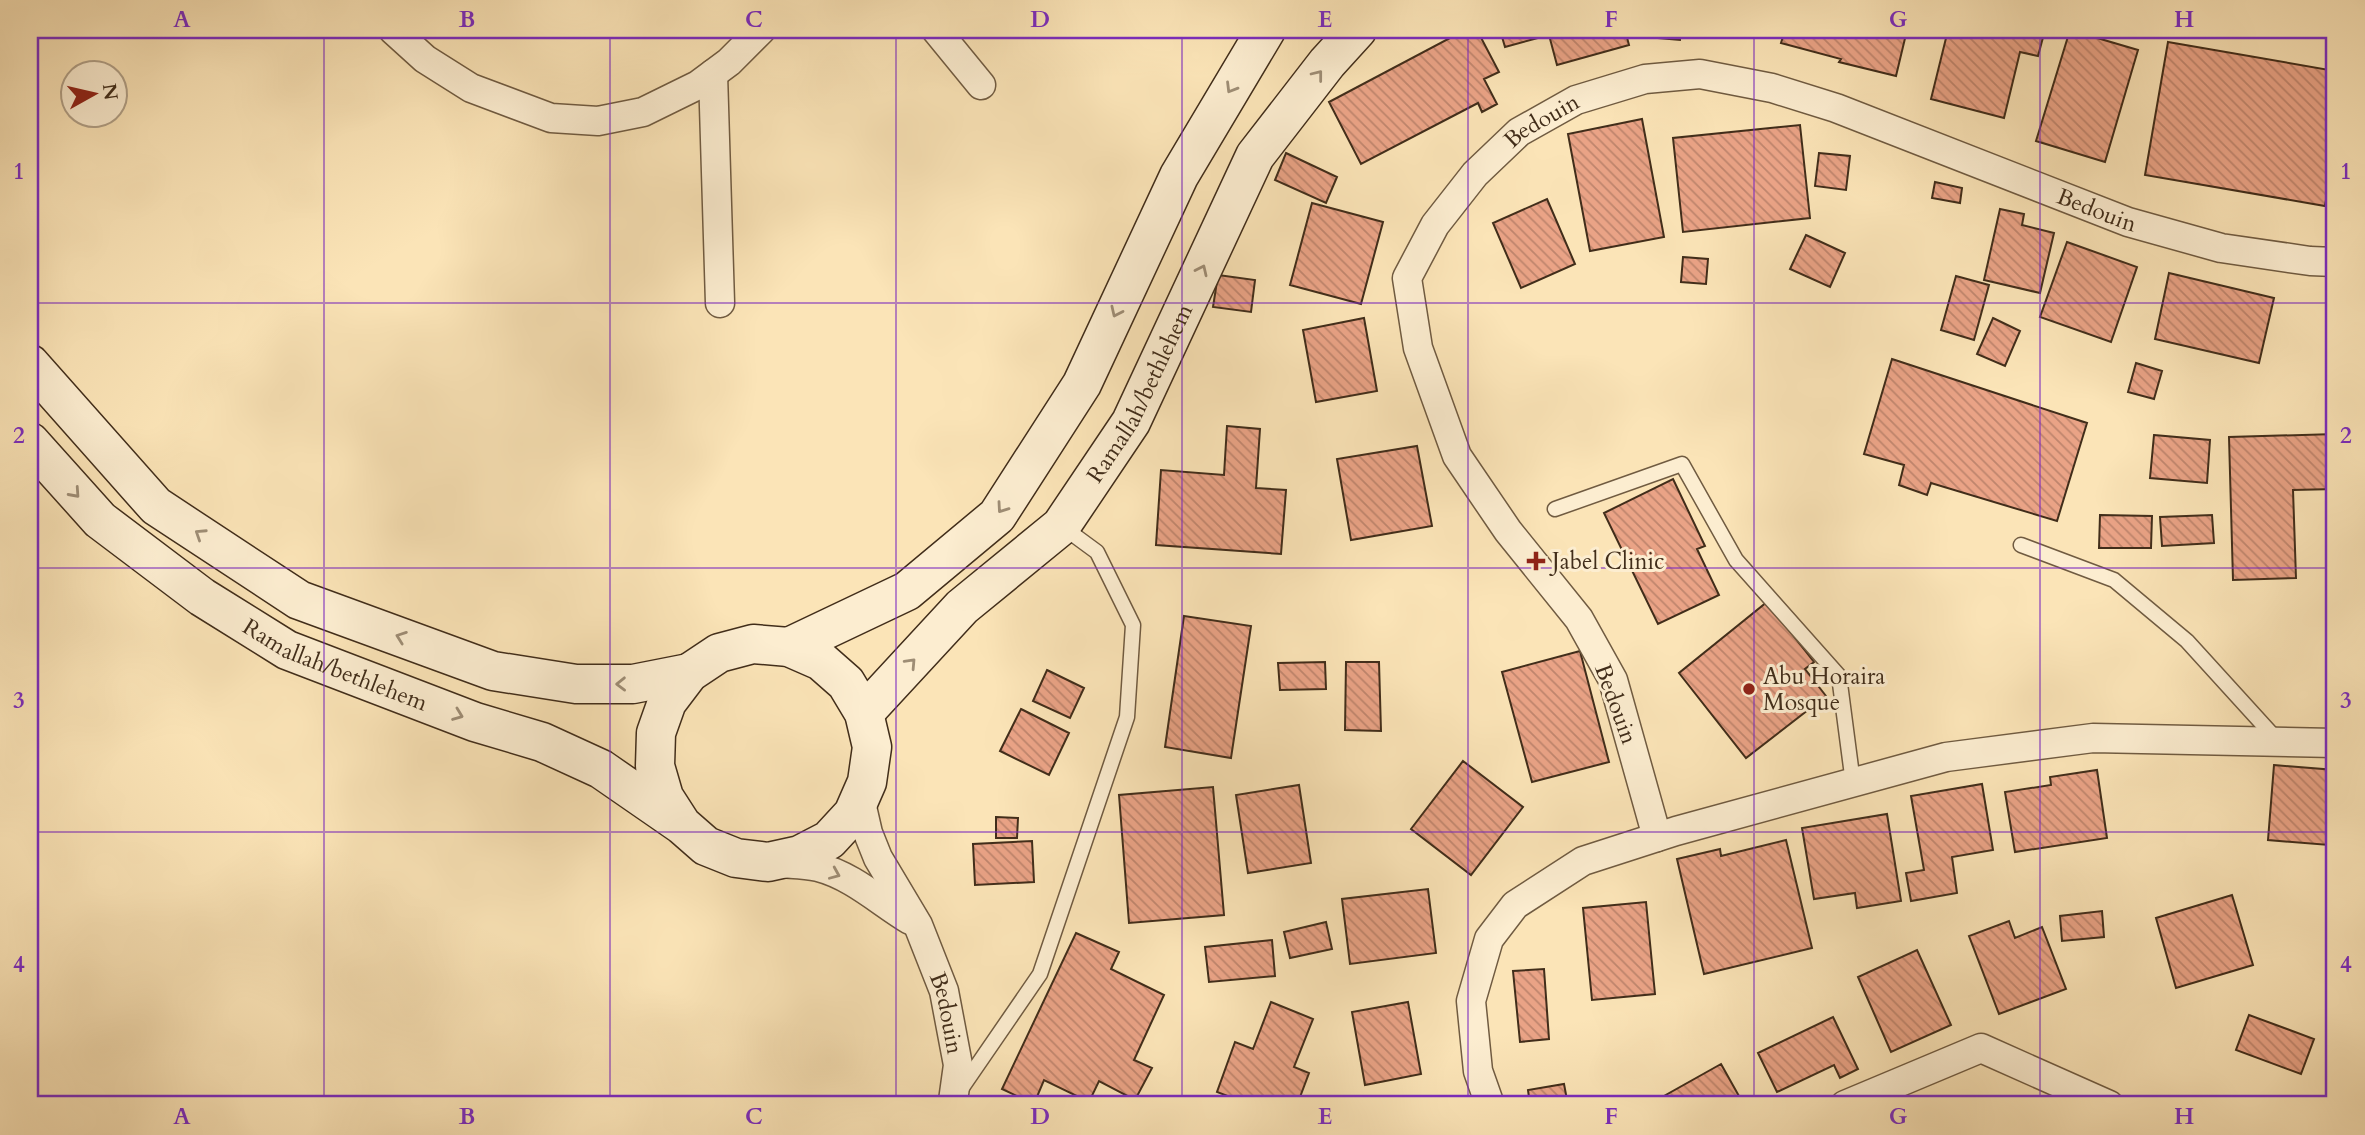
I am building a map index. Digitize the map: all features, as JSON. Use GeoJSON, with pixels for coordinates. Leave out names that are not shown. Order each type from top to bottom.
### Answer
{"type":"FeatureCollection","features":[{"type":"Feature","properties":{"kind":"main road"},"geometry":{"type":"LineString","coordinates":[[789,647],[906,591],[997,516],[1082,384],[1179,176],[1266,30]]}},
{"type":"Feature","properties":{"kind":"main road","name":"Ramallah/bethlehem"},"geometry":{"type":"LineString","coordinates":[[864,713],[962,607],[1061,526],[1131,422],[1255,156],[1357,30]]}},
{"type":"Feature","properties":{"kind":"main road","name":"Ramallah/bethlehem"},"geometry":{"type":"LineString","coordinates":[[30,364],[156,506],[299,600],[493,671],[576,684],[633,684],[688,673]]}},
{"type":"Feature","properties":{"kind":"main road","name":"Ramallah/bethlehem"},"geometry":{"type":"LineString","coordinates":[[30,442],[100,520],[202,597],[287,650],[475,722],[542,742],[601,769],[682,825]]}},
{"type":"Feature","properties":{"kind":"main road"},"geometry":{"type":"LineString","coordinates":[[753,644],[789,647],[821,661],[830,668],[846,683],[864,713],[872,747],[867,782],[853,814],[829,840],[800,855],[768,862],[736,858],[706,846],[682,825],[664,797],[655,766],[656,733],[667,702],[688,673],[719,653],[753,644]]}},
{"type":"Feature","properties":{"kind":"street"},"geometry":{"type":"LineString","coordinates":[[393,30],[425,59],[471,88],[551,118],[598,121],[643,113],[698,85],[729,62],[761,30]]}},
{"type":"Feature","properties":{"kind":"street"},"geometry":{"type":"LineString","coordinates":[[936,30],[981,85]]}},
{"type":"Feature","properties":{"kind":"street"},"geometry":{"type":"LineString","coordinates":[[713,74],[720,303]]}},
{"type":"Feature","properties":{"kind":"street","name":"Bedouin"},"geometry":{"type":"LineString","coordinates":[[1657,837],[1613,680],[1579,619],[1508,531],[1457,457],[1419,348],[1408,278],[1443,215],[1475,174],[1519,132],[1576,100],[1645,79],[1700,74],[1772,88],[1836,108],[2128,222],[2221,248],[2335,262]]}},
{"type":"Feature","properties":{"kind":"street"},"geometry":{"type":"LineString","coordinates":[[1490,1105],[1478,1071],[1471,1001],[1489,939],[1515,905],[1583,861],[1657,837],[1946,757],[2092,738],[2335,743]]}},
{"type":"Feature","properties":{"kind":"street","name":"Bedouin"},"geometry":{"type":"LineString","coordinates":[[860,798],[868,833],[878,858],[918,925],[944,991],[958,1065],[953,1104]]}},
{"type":"Feature","properties":{"kind":"street"},"geometry":{"type":"LineString","coordinates":[[768,862],[819,867],[857,883],[918,925]]}},
{"type":"Feature","properties":{"kind":"street"},"geometry":{"type":"LineString","coordinates":[[1845,1105],[1981,1048],[2109,1105]]}},
{"type":"Feature","properties":{"kind":"lane"},"geometry":{"type":"LineString","coordinates":[[1555,509],[1682,464],[1736,560],[1839,676],[1853,783]]}},
{"type":"Feature","properties":{"kind":"lane"},"geometry":{"type":"LineString","coordinates":[[953,1104],[1040,974],[1128,717],[1133,625],[1097,552],[1061,526]]}},
{"type":"Feature","properties":{"kind":"lane"},"geometry":{"type":"LineString","coordinates":[[2021,545],[2114,580],[2187,641],[2278,741]]}},
{"type":"Feature","properties":{"kind":"building"},"geometry":{"type":"Polygon","coordinates":[[[1465,30],[1477,30],[1499,72],[1484,79],[1497,104],[1482,112],[1478,103],[1361,164],[1329,102],[1465,30]]]}},
{"type":"Feature","properties":{"kind":"building"},"geometry":{"type":"Polygon","coordinates":[[[1500,30],[1625,30],[1629,45],[1557,65],[1549,35],[1505,47],[1500,30]]]}},
{"type":"Feature","properties":{"kind":"building"},"geometry":{"type":"Polygon","coordinates":[[[1635,30],[1681,30],[1680,40],[1635,36],[1635,30]]]}},
{"type":"Feature","properties":{"kind":"building"},"geometry":{"type":"Polygon","coordinates":[[[1785,30],[1907,30],[1896,76],[1839,62],[1841,59],[1781,43],[1785,30]]]}},
{"type":"Feature","properties":{"kind":"building"},"geometry":{"type":"Polygon","coordinates":[[[1948,30],[2045,30],[2038,56],[2020,52],[2004,118],[1931,99],[1948,30]]]}},
{"type":"Feature","properties":{"kind":"building"},"geometry":{"type":"Polygon","coordinates":[[[2070,30],[2138,50],[2105,162],[2036,141],[2070,30]]]}},
{"type":"Feature","properties":{"kind":"building"},"geometry":{"type":"Polygon","coordinates":[[[2168,42],[2335,71],[2335,144],[2325,206],[2145,175],[2168,42]]]}},
{"type":"Feature","properties":{"kind":"building"},"geometry":{"type":"Polygon","coordinates":[[[1642,119],[1664,237],[1590,251],[1568,134],[1642,119]]]}},
{"type":"Feature","properties":{"kind":"building"},"geometry":{"type":"Polygon","coordinates":[[[1800,125],[1810,218],[1683,232],[1673,138],[1800,125]]]}},
{"type":"Feature","properties":{"kind":"building"},"geometry":{"type":"Polygon","coordinates":[[[1286,153],[1337,177],[1326,203],[1275,180],[1286,153]]]}},
{"type":"Feature","properties":{"kind":"building"},"geometry":{"type":"Polygon","coordinates":[[[1819,153],[1850,156],[1846,190],[1815,186],[1819,153]]]}},
{"type":"Feature","properties":{"kind":"building"},"geometry":{"type":"Polygon","coordinates":[[[1935,182],[1962,188],[1960,203],[1932,198],[1935,182]]]}},
{"type":"Feature","properties":{"kind":"building"},"geometry":{"type":"Polygon","coordinates":[[[1547,199],[1575,264],[1521,288],[1493,223],[1547,199]]]}},
{"type":"Feature","properties":{"kind":"building"},"geometry":{"type":"Polygon","coordinates":[[[1312,203],[1383,222],[1361,304],[1290,285],[1312,203]]]}},
{"type":"Feature","properties":{"kind":"building"},"geometry":{"type":"Polygon","coordinates":[[[2000,209],[2024,214],[2022,225],[2054,233],[2040,293],[1984,280],[2000,209]]]}},
{"type":"Feature","properties":{"kind":"building"},"geometry":{"type":"Polygon","coordinates":[[[1806,235],[1845,253],[1830,287],[1790,269],[1806,235]]]}},
{"type":"Feature","properties":{"kind":"building"},"geometry":{"type":"Polygon","coordinates":[[[2067,242],[2137,267],[2111,342],[2040,317],[2067,242]]]}},
{"type":"Feature","properties":{"kind":"building"},"geometry":{"type":"Polygon","coordinates":[[[1683,257],[1708,259],[1706,284],[1681,282],[1683,257]]]}},
{"type":"Feature","properties":{"kind":"building"},"geometry":{"type":"Polygon","coordinates":[[[2169,273],[2274,298],[2259,363],[2155,339],[2169,273]]]}},
{"type":"Feature","properties":{"kind":"building"},"geometry":{"type":"Polygon","coordinates":[[[1218,275],[1255,280],[1251,312],[1213,307],[1218,275]]]}},
{"type":"Feature","properties":{"kind":"building"},"geometry":{"type":"Polygon","coordinates":[[[1956,276],[1989,285],[1974,340],[1941,330],[1956,276]]]}},
{"type":"Feature","properties":{"kind":"building"},"geometry":{"type":"Polygon","coordinates":[[[1364,318],[1377,391],[1316,402],[1303,330],[1364,318]]]}},
{"type":"Feature","properties":{"kind":"building"},"geometry":{"type":"Polygon","coordinates":[[[1993,318],[2020,331],[2005,366],[1977,354],[1993,318]]]}},
{"type":"Feature","properties":{"kind":"building"},"geometry":{"type":"Polygon","coordinates":[[[1892,359],[2087,423],[2057,521],[1931,483],[1927,495],[1899,485],[1904,465],[1864,454],[1892,359]]]}},
{"type":"Feature","properties":{"kind":"building"},"geometry":{"type":"Polygon","coordinates":[[[2136,363],[2162,371],[2154,399],[2128,392],[2136,363]]]}},
{"type":"Feature","properties":{"kind":"building"},"geometry":{"type":"Polygon","coordinates":[[[1227,426],[1260,429],[1256,488],[1286,490],[1281,554],[1156,545],[1161,470],[1224,475],[1227,426]]]}},
{"type":"Feature","properties":{"kind":"building"},"geometry":{"type":"Polygon","coordinates":[[[2335,434],[2335,489],[2293,490],[2296,578],[2233,580],[2229,437],[2335,434]]]}},
{"type":"Feature","properties":{"kind":"building"},"geometry":{"type":"Polygon","coordinates":[[[2154,435],[2210,440],[2207,483],[2150,478],[2154,435]]]}},
{"type":"Feature","properties":{"kind":"building"},"geometry":{"type":"Polygon","coordinates":[[[1417,446],[1432,526],[1351,540],[1337,459],[1417,446]]]}},
{"type":"Feature","properties":{"kind":"building"},"geometry":{"type":"Polygon","coordinates":[[[1673,479],[1705,546],[1697,549],[1719,595],[1658,624],[1604,513],[1673,479]]]}},
{"type":"Feature","properties":{"kind":"building"},"geometry":{"type":"Polygon","coordinates":[[[2100,515],[2152,516],[2151,548],[2099,548],[2100,515]]]}},
{"type":"Feature","properties":{"kind":"building"},"geometry":{"type":"Polygon","coordinates":[[[2212,515],[2214,543],[2162,546],[2160,517],[2212,515]]]}},
{"type":"Feature","properties":{"kind":"building"},"geometry":{"type":"Polygon","coordinates":[[[1767,602],[1814,662],[1805,669],[1826,696],[1746,758],[1679,673],[1767,602]]]}},
{"type":"Feature","properties":{"kind":"building"},"geometry":{"type":"Polygon","coordinates":[[[1184,616],[1251,626],[1231,758],[1165,747],[1184,616]]]}},
{"type":"Feature","properties":{"kind":"building"},"geometry":{"type":"Polygon","coordinates":[[[1580,651],[1609,762],[1532,782],[1502,672],[1580,651]]]}},
{"type":"Feature","properties":{"kind":"building"},"geometry":{"type":"Polygon","coordinates":[[[1325,662],[1326,689],[1280,690],[1278,663],[1325,662]]]}},
{"type":"Feature","properties":{"kind":"building"},"geometry":{"type":"Polygon","coordinates":[[[1346,662],[1379,662],[1381,731],[1345,730],[1346,662]]]}},
{"type":"Feature","properties":{"kind":"building"},"geometry":{"type":"Polygon","coordinates":[[[1047,670],[1084,688],[1070,718],[1033,701],[1047,670]]]}},
{"type":"Feature","properties":{"kind":"building"},"geometry":{"type":"Polygon","coordinates":[[[1021,709],[1069,733],[1049,775],[1000,751],[1021,709]]]}},
{"type":"Feature","properties":{"kind":"building"},"geometry":{"type":"Polygon","coordinates":[[[1463,761],[1523,807],[1471,875],[1411,829],[1463,761]]]}},
{"type":"Feature","properties":{"kind":"building"},"geometry":{"type":"Polygon","coordinates":[[[2274,765],[2335,770],[2329,845],[2268,840],[2274,765]]]}},
{"type":"Feature","properties":{"kind":"building"},"geometry":{"type":"Polygon","coordinates":[[[2097,770],[2107,838],[2015,852],[2005,792],[2051,785],[2050,777],[2097,770]]]}},
{"type":"Feature","properties":{"kind":"building"},"geometry":{"type":"Polygon","coordinates":[[[1982,784],[1993,850],[1952,857],[1957,893],[1911,901],[1906,873],[1924,870],[1911,796],[1982,784]]]}},
{"type":"Feature","properties":{"kind":"building"},"geometry":{"type":"Polygon","coordinates":[[[1299,785],[1311,863],[1248,873],[1236,795],[1299,785]]]}},
{"type":"Feature","properties":{"kind":"building"},"geometry":{"type":"Polygon","coordinates":[[[1213,787],[1224,915],[1129,923],[1119,795],[1213,787]]]}},
{"type":"Feature","properties":{"kind":"building"},"geometry":{"type":"Polygon","coordinates":[[[1887,814],[1901,901],[1857,908],[1855,893],[1814,899],[1802,828],[1887,814]]]}},
{"type":"Feature","properties":{"kind":"building"},"geometry":{"type":"Polygon","coordinates":[[[996,817],[1018,818],[1017,838],[996,838],[996,817]]]}},
{"type":"Feature","properties":{"kind":"building"},"geometry":{"type":"Polygon","coordinates":[[[1786,840],[1812,948],[1704,974],[1677,859],[1720,849],[1721,856],[1786,840]]]}},
{"type":"Feature","properties":{"kind":"building"},"geometry":{"type":"Polygon","coordinates":[[[1032,841],[1034,882],[975,885],[973,844],[1032,841]]]}},
{"type":"Feature","properties":{"kind":"building"},"geometry":{"type":"Polygon","coordinates":[[[1428,889],[1436,953],[1350,964],[1342,899],[1428,889]]]}},
{"type":"Feature","properties":{"kind":"building"},"geometry":{"type":"Polygon","coordinates":[[[2232,895],[2253,965],[2176,988],[2156,918],[2232,895]]]}},
{"type":"Feature","properties":{"kind":"building"},"geometry":{"type":"Polygon","coordinates":[[[1646,902],[1655,994],[1592,1000],[1583,908],[1646,902]]]}},
{"type":"Feature","properties":{"kind":"building"},"geometry":{"type":"Polygon","coordinates":[[[2102,911],[2104,937],[2062,941],[2060,916],[2102,911]]]}},
{"type":"Feature","properties":{"kind":"building"},"geometry":{"type":"Polygon","coordinates":[[[2009,921],[2015,938],[2042,927],[2066,989],[1999,1014],[1969,936],[2009,921]]]}},
{"type":"Feature","properties":{"kind":"building"},"geometry":{"type":"Polygon","coordinates":[[[1326,922],[1332,949],[1290,958],[1284,932],[1326,922]]]}},
{"type":"Feature","properties":{"kind":"building"},"geometry":{"type":"Polygon","coordinates":[[[1076,933],[1119,952],[1111,969],[1164,995],[1134,1060],[1152,1068],[1135,1100],[1099,1081],[1089,1102],[1044,1080],[1034,1104],[1002,1089],[1076,933]]]}},
{"type":"Feature","properties":{"kind":"building"},"geometry":{"type":"Polygon","coordinates":[[[1272,940],[1275,976],[1209,982],[1205,947],[1272,940]]]}},
{"type":"Feature","properties":{"kind":"building"},"geometry":{"type":"Polygon","coordinates":[[[1917,950],[1951,1025],[1891,1052],[1858,977],[1917,950]]]}},
{"type":"Feature","properties":{"kind":"building"},"geometry":{"type":"Polygon","coordinates":[[[1544,969],[1549,1039],[1520,1042],[1513,971],[1544,969]]]}},
{"type":"Feature","properties":{"kind":"building"},"geometry":{"type":"Polygon","coordinates":[[[1271,1002],[1313,1019],[1294,1067],[1309,1073],[1297,1105],[1251,1105],[1217,1092],[1235,1042],[1253,1049],[1271,1002]]]}},
{"type":"Feature","properties":{"kind":"building"},"geometry":{"type":"Polygon","coordinates":[[[1408,1002],[1421,1074],[1365,1085],[1352,1012],[1408,1002]]]}},
{"type":"Feature","properties":{"kind":"building"},"geometry":{"type":"Polygon","coordinates":[[[2249,1015],[2314,1039],[2301,1074],[2236,1050],[2249,1015]]]}},
{"type":"Feature","properties":{"kind":"building"},"geometry":{"type":"Polygon","coordinates":[[[1833,1017],[1858,1069],[1840,1078],[1834,1065],[1777,1092],[1758,1053],[1833,1017]]]}},
{"type":"Feature","properties":{"kind":"building"},"geometry":{"type":"Polygon","coordinates":[[[1721,1064],[1744,1105],[1648,1105],[1721,1064]]]}},
{"type":"Feature","properties":{"kind":"building"},"geometry":{"type":"Polygon","coordinates":[[[1564,1084],[1568,1105],[1530,1105],[1528,1090],[1564,1084]]]}},
{"type":"Feature","properties":{"kind":"place","name":"Jabel Clinic"},"geometry":{"type":"Point","coordinates":[1536,561]}},
{"type":"Feature","properties":{"kind":"place","name":"Abu Horaira Mosque"},"geometry":{"type":"Point","coordinates":[1749,689]}}]}
